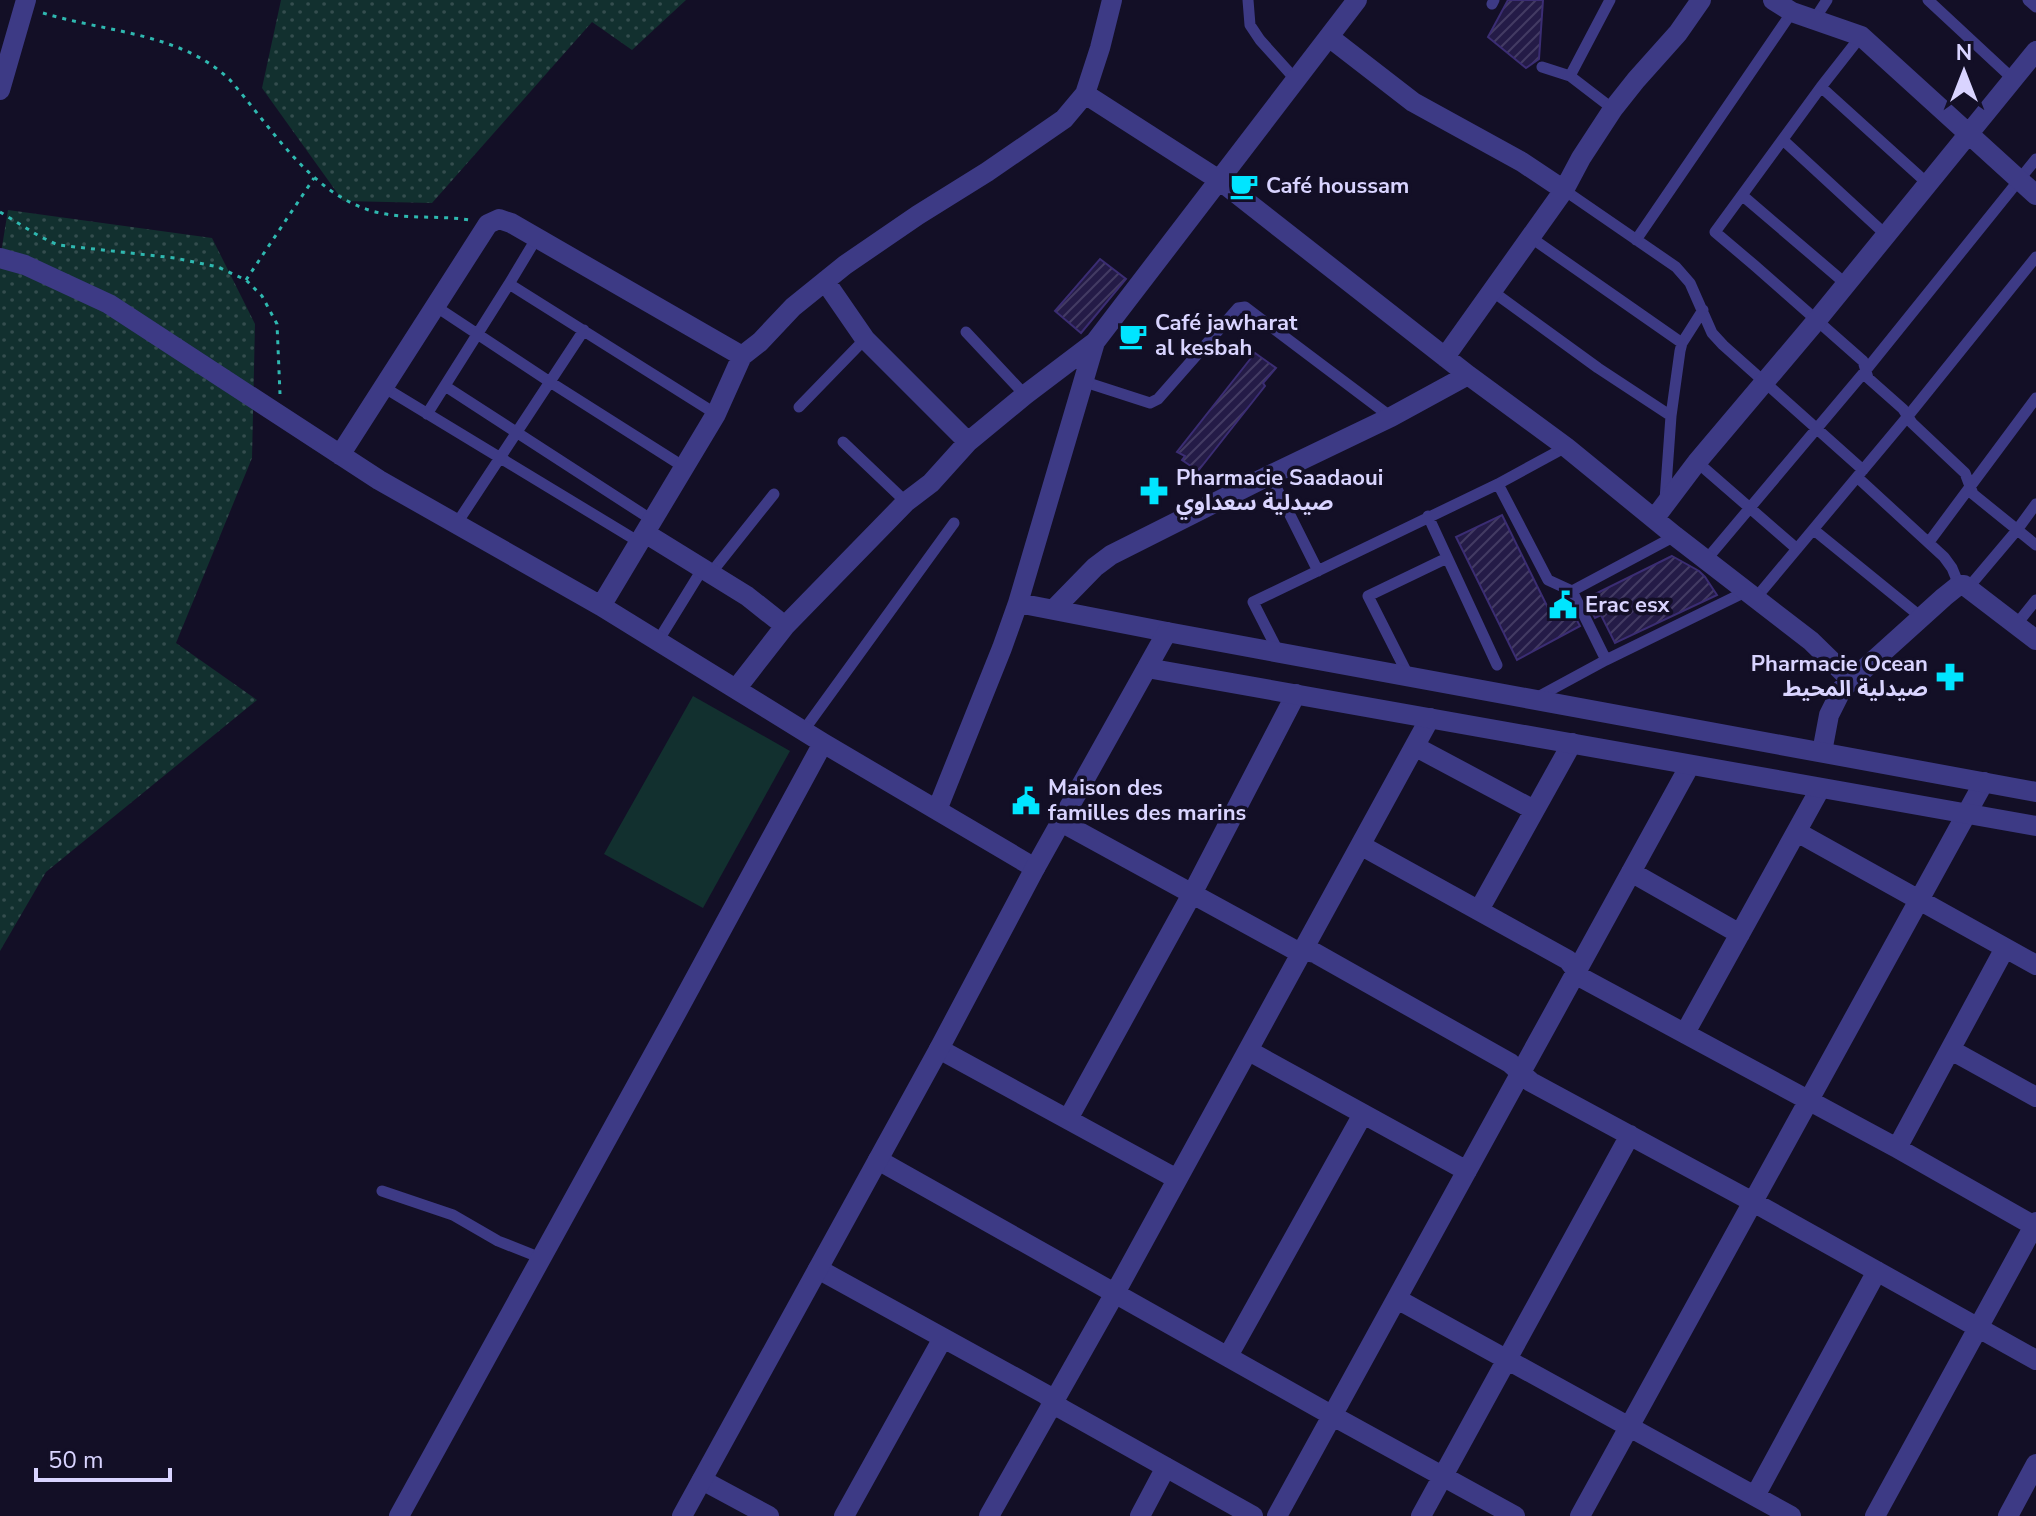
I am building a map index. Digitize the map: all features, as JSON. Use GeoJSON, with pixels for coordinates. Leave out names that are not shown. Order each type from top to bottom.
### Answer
{"type":"FeatureCollection","features":[{"type":"Feature","properties":{"kind":"street"},"geometry":{"type":"LineString","coordinates":[[601,606],[716,414],[742,356],[825,281],[918,215],[1064,119],[1085,94],[1112,0]]}},
{"type":"Feature","properties":{"kind":"street"},"geometry":{"type":"LineString","coordinates":[[736,689],[785,626],[906,502],[931,483],[968,442],[1095,342],[1357,0]]}},
{"type":"Feature","properties":{"kind":"street"},"geometry":{"type":"LineString","coordinates":[[1445,357],[1564,190],[1613,109],[1678,33],[1701,0]]}},
{"type":"Feature","properties":{"kind":"street"},"geometry":{"type":"LineString","coordinates":[[1773,0],[1792,12],[1861,36],[2036,195]]}},
{"type":"Feature","properties":{"kind":"street"},"geometry":{"type":"LineString","coordinates":[[0,90],[25,4]]}},
{"type":"Feature","properties":{"kind":"street"},"geometry":{"type":"LineString","coordinates":[[1329,37],[1413,102],[1522,162],[1564,190]]}},
{"type":"Feature","properties":{"kind":"street"},"geometry":{"type":"LineString","coordinates":[[1659,512],[2036,51]]}},
{"type":"Feature","properties":{"kind":"street"},"geometry":{"type":"LineString","coordinates":[[1085,94],[1219,180],[1468,375],[1659,512],[1675,536],[1811,641],[1851,680]]}},
{"type":"Feature","properties":{"kind":"street"},"geometry":{"type":"LineString","coordinates":[[340,455],[488,224],[499,219],[742,356]]}},
{"type":"Feature","properties":{"kind":"street"},"geometry":{"type":"LineString","coordinates":[[0,258],[25,265],[109,304],[340,455],[601,606],[823,743],[1035,868]]}},
{"type":"Feature","properties":{"kind":"street"},"geometry":{"type":"LineString","coordinates":[[825,281],[865,339],[968,442]]}},
{"type":"Feature","properties":{"kind":"street"},"geometry":{"type":"LineString","coordinates":[[937,810],[1018,603],[1095,342]]}},
{"type":"Feature","properties":{"kind":"street"},"geometry":{"type":"LineString","coordinates":[[1054,609],[1111,555],[1391,417],[1468,375]]}},
{"type":"Feature","properties":{"kind":"street"},"geometry":{"type":"LineString","coordinates":[[645,532],[747,596],[785,626]]}},
{"type":"Feature","properties":{"kind":"street"},"geometry":{"type":"LineString","coordinates":[[1822,752],[1829,715],[1842,689],[1921,617],[1964,587],[2036,640]]}},
{"type":"Feature","properties":{"kind":"street"},"geometry":{"type":"LineString","coordinates":[[1018,603],[1279,654],[2036,792]]}},
{"type":"Feature","properties":{"kind":"street"},"geometry":{"type":"LineString","coordinates":[[682,1516],[1167,632]]}},
{"type":"Feature","properties":{"kind":"street"},"geometry":{"type":"LineString","coordinates":[[1147,668],[2036,826]]}},
{"type":"Feature","properties":{"kind":"street"},"geometry":{"type":"LineString","coordinates":[[1068,1119],[1192,894],[1296,694]]}},
{"type":"Feature","properties":{"kind":"street"},"geometry":{"type":"LineString","coordinates":[[989,1516],[1249,1051],[1430,718]]}},
{"type":"Feature","properties":{"kind":"street"},"geometry":{"type":"LineString","coordinates":[[399,1516],[823,743]]}},
{"type":"Feature","properties":{"kind":"street"},"geometry":{"type":"LineString","coordinates":[[1479,910],[1572,743]]}},
{"type":"Feature","properties":{"kind":"street"},"geometry":{"type":"LineString","coordinates":[[1416,747],[1534,810]]}},
{"type":"Feature","properties":{"kind":"street"},"geometry":{"type":"LineString","coordinates":[[1277,1516],[1690,765]]}},
{"type":"Feature","properties":{"kind":"street"},"geometry":{"type":"LineString","coordinates":[[1580,1516],[1984,782]]}},
{"type":"Feature","properties":{"kind":"street"},"geometry":{"type":"LineString","coordinates":[[1685,1033],[1820,789]]}},
{"type":"Feature","properties":{"kind":"street"},"geometry":{"type":"LineString","coordinates":[[1061,822],[1293,949],[1315,953],[1497,1055],[1531,1082],[2036,1360]]}},
{"type":"Feature","properties":{"kind":"street"},"geometry":{"type":"LineString","coordinates":[[1797,832],[2036,965]]}},
{"type":"Feature","properties":{"kind":"street"},"geometry":{"type":"LineString","coordinates":[[1362,846],[1568,960],[1582,978],[2035,1225],[1875,1516]]}},
{"type":"Feature","properties":{"kind":"street"},"geometry":{"type":"LineString","coordinates":[[1631,872],[1740,934]]}},
{"type":"Feature","properties":{"kind":"street"},"geometry":{"type":"LineString","coordinates":[[1897,1148],[2005,948]]}},
{"type":"Feature","properties":{"kind":"street"},"geometry":{"type":"LineString","coordinates":[[939,1049],[1177,1179]]}},
{"type":"Feature","properties":{"kind":"street"},"geometry":{"type":"LineString","coordinates":[[1951,1050],[2036,1097]]}},
{"type":"Feature","properties":{"kind":"street"},"geometry":{"type":"LineString","coordinates":[[1249,1051],[1467,1171]]}},
{"type":"Feature","properties":{"kind":"street"},"geometry":{"type":"LineString","coordinates":[[1228,1356],[1363,1114]]}},
{"type":"Feature","properties":{"kind":"street"},"geometry":{"type":"LineString","coordinates":[[1421,1516],[1630,1135]]}},
{"type":"Feature","properties":{"kind":"street"},"geometry":{"type":"LineString","coordinates":[[878,1160],[1515,1516]]}},
{"type":"Feature","properties":{"kind":"street"},"geometry":{"type":"LineString","coordinates":[[818,1269],[1045,1394],[1062,1409],[1253,1516]]}},
{"type":"Feature","properties":{"kind":"street"},"geometry":{"type":"LineString","coordinates":[[1755,1496],[1877,1271]]}},
{"type":"Feature","properties":{"kind":"street"},"geometry":{"type":"LineString","coordinates":[[1397,1299],[1791,1516]]}},
{"type":"Feature","properties":{"kind":"street"},"geometry":{"type":"LineString","coordinates":[[844,1516],[943,1338]]}},
{"type":"Feature","properties":{"kind":"street"},"geometry":{"type":"LineString","coordinates":[[2008,1516],[2036,1464]]}},
{"type":"Feature","properties":{"kind":"street"},"geometry":{"type":"LineString","coordinates":[[1140,1516],[1166,1467]]}},
{"type":"Feature","properties":{"kind":"street"},"geometry":{"type":"LineString","coordinates":[[702,1480],[769,1516]]}},
{"type":"Feature","properties":{"kind":"lane"},"geometry":{"type":"LineString","coordinates":[[1248,0],[1250,25],[1296,80]]}},
{"type":"Feature","properties":{"kind":"lane"},"geometry":{"type":"LineString","coordinates":[[1570,76],[1610,0]]}},
{"type":"Feature","properties":{"kind":"lane"},"geometry":{"type":"LineString","coordinates":[[1814,20],[1827,0]]}},
{"type":"Feature","properties":{"kind":"lane"},"geometry":{"type":"LineString","coordinates":[[1928,0],[2013,79]]}},
{"type":"Feature","properties":{"kind":"lane"},"geometry":{"type":"LineString","coordinates":[[2028,0],[2036,7]]}},
{"type":"Feature","properties":{"kind":"lane"},"geometry":{"type":"LineString","coordinates":[[1636,240],[1792,12]]}},
{"type":"Feature","properties":{"kind":"lane"},"geometry":{"type":"LineString","coordinates":[[1861,36],[1715,232],[1863,361],[1868,378],[1965,473],[1973,494],[2036,545]]}},
{"type":"Feature","properties":{"kind":"lane"},"geometry":{"type":"LineString","coordinates":[[1542,67],[1570,76],[1613,109]]}},
{"type":"Feature","properties":{"kind":"lane"},"geometry":{"type":"LineString","coordinates":[[1821,87],[1927,183]]}},
{"type":"Feature","properties":{"kind":"lane"},"geometry":{"type":"LineString","coordinates":[[1783,140],[1885,234]]}},
{"type":"Feature","properties":{"kind":"lane"},"geometry":{"type":"LineString","coordinates":[[1706,560],[1866,370],[2036,159]]}},
{"type":"Feature","properties":{"kind":"lane"},"geometry":{"type":"LineString","coordinates":[[1564,190],[1676,267],[1690,283],[1712,333],[1816,429],[1944,557],[1964,587],[2017,530],[2036,504]]}},
{"type":"Feature","properties":{"kind":"lane"},"geometry":{"type":"LineString","coordinates":[[1743,196],[1846,284]]}},
{"type":"Feature","properties":{"kind":"lane"},"geometry":{"type":"LineString","coordinates":[[1530,237],[1682,343]]}},
{"type":"Feature","properties":{"kind":"lane"},"geometry":{"type":"LineString","coordinates":[[427,414],[536,239]]}},
{"type":"Feature","properties":{"kind":"lane"},"geometry":{"type":"LineString","coordinates":[[1533,699],[1606,660],[1750,595],[1814,530],[2036,257]]}},
{"type":"Feature","properties":{"kind":"lane"},"geometry":{"type":"LineString","coordinates":[[509,284],[716,414]]}},
{"type":"Feature","properties":{"kind":"lane"},"geometry":{"type":"LineString","coordinates":[[1492,291],[1598,368],[1671,416]]}},
{"type":"Feature","properties":{"kind":"lane"},"geometry":{"type":"LineString","coordinates":[[435,306],[684,467]]}},
{"type":"Feature","properties":{"kind":"lane"},"geometry":{"type":"LineString","coordinates":[[1082,381],[1150,403],[1158,399],[1238,308],[1245,307],[1391,417]]}},
{"type":"Feature","properties":{"kind":"lane"},"geometry":{"type":"LineString","coordinates":[[1659,512],[1682,343],[1703,310]]}},
{"type":"Feature","properties":{"kind":"lane"},"geometry":{"type":"LineString","coordinates":[[457,523],[584,330]]}},
{"type":"Feature","properties":{"kind":"lane"},"geometry":{"type":"LineString","coordinates":[[966,332],[1025,395]]}},
{"type":"Feature","properties":{"kind":"lane"},"geometry":{"type":"LineString","coordinates":[[799,407],[865,339]]}},
{"type":"Feature","properties":{"kind":"lane"},"geometry":{"type":"LineString","coordinates":[[445,386],[517,433],[645,532]]}},
{"type":"Feature","properties":{"kind":"lane"},"geometry":{"type":"LineString","coordinates":[[385,388],[500,458],[645,532]]}},
{"type":"Feature","properties":{"kind":"lane"},"geometry":{"type":"LineString","coordinates":[[1929,542],[2036,398]]}},
{"type":"Feature","properties":{"kind":"lane"},"geometry":{"type":"LineString","coordinates":[[843,442],[906,502]]}},
{"type":"Feature","properties":{"kind":"lane"},"geometry":{"type":"LineString","coordinates":[[1279,654],[1253,602],[1498,484],[1566,447]]}},
{"type":"Feature","properties":{"kind":"lane"},"geometry":{"type":"LineString","coordinates":[[1697,462],[1797,549]]}},
{"type":"Feature","properties":{"kind":"lane"},"geometry":{"type":"LineString","coordinates":[[1270,475],[1318,571]]}},
{"type":"Feature","properties":{"kind":"lane"},"geometry":{"type":"LineString","coordinates":[[1498,484],[1548,580],[1572,591],[1606,660]]}},
{"type":"Feature","properties":{"kind":"lane"},"geometry":{"type":"LineString","coordinates":[[658,641],[707,571],[774,494]]}},
{"type":"Feature","properties":{"kind":"lane"},"geometry":{"type":"LineString","coordinates":[[1428,516],[1497,665]]}},
{"type":"Feature","properties":{"kind":"lane"},"geometry":{"type":"LineString","coordinates":[[804,730],[954,523]]}},
{"type":"Feature","properties":{"kind":"lane"},"geometry":{"type":"LineString","coordinates":[[1814,530],[1921,617]]}},
{"type":"Feature","properties":{"kind":"lane"},"geometry":{"type":"LineString","coordinates":[[1572,591],[1675,536]]}},
{"type":"Feature","properties":{"kind":"lane"},"geometry":{"type":"LineString","coordinates":[[1409,677],[1368,596],[1447,558]]}},
{"type":"Feature","properties":{"kind":"lane"},"geometry":{"type":"LineString","coordinates":[[2016,625],[2036,600]]}},
{"type":"Feature","properties":{"kind":"lane"},"geometry":{"type":"LineString","coordinates":[[382,1191],[453,1215],[498,1241],[541,1258]]}},
{"type":"Feature","properties":{"kind":"path"},"geometry":{"type":"LineString","coordinates":[[25,4],[85,25],[150,39],[199,56],[230,80],[314,178],[350,203],[374,211],[488,224]]}},
{"type":"Feature","properties":{"kind":"path"},"geometry":{"type":"LineString","coordinates":[[246,280],[314,178]]}},
{"type":"Feature","properties":{"kind":"path"},"geometry":{"type":"LineString","coordinates":[[0,212],[58,245],[175,258],[218,267],[246,280],[262,296],[277,324],[279,385],[285,419]]}},
{"type":"Feature","properties":{"kind":"green space"},"geometry":{"type":"Polygon","coordinates":[[[281,0],[686,0],[632,50],[592,22],[432,203],[343,201],[262,88],[281,0]]]}},
{"type":"Feature","properties":{"kind":"green space"},"geometry":{"type":"Polygon","coordinates":[[[8,210],[212,238],[255,324],[252,458],[176,643],[257,700],[46,872],[0,951],[0,259],[8,210]]]}},
{"type":"Feature","properties":{"kind":"green space"},"geometry":{"type":"Polygon","coordinates":[[[693,696],[790,751],[703,908],[604,854],[693,696]]]}},
{"type":"Feature","properties":{"kind":"building"},"geometry":{"type":"Polygon","coordinates":[[[1508,0],[1543,0],[1539,59],[1526,68],[1488,37],[1508,0]]]}},
{"type":"Feature","properties":{"kind":"building"},"geometry":{"type":"Polygon","coordinates":[[[1100,259],[1126,279],[1081,333],[1055,311],[1100,259]]]}},
{"type":"Feature","properties":{"kind":"building"},"geometry":{"type":"Polygon","coordinates":[[[1255,353],[1276,368],[1198,471],[1182,460],[1185,456],[1177,452],[1255,353]]]}},
{"type":"Feature","properties":{"kind":"building"},"geometry":{"type":"Polygon","coordinates":[[[1502,515],[1549,610],[1567,602],[1580,626],[1517,660],[1456,537],[1502,515]]]}},
{"type":"Feature","properties":{"kind":"building"},"geometry":{"type":"Polygon","coordinates":[[[1672,556],[1699,571],[1717,595],[1615,643],[1601,615],[1595,618],[1585,599],[1672,556]]]}},
{"type":"Feature","properties":{"kind":"place","name":"Café houssam"},"geometry":{"type":"Point","coordinates":[1244,186]}},
{"type":"Feature","properties":{"kind":"place","name":"Café jawharat al kesbah"},"geometry":{"type":"Point","coordinates":[1133,336]}},
{"type":"Feature","properties":{"kind":"place","name":"Pharmacie Saadaoui صيدلية سعداوي"},"geometry":{"type":"Point","coordinates":[1154,491]}},
{"type":"Feature","properties":{"kind":"place","name":"Erac esx"},"geometry":{"type":"Point","coordinates":[1563,605]}},
{"type":"Feature","properties":{"kind":"place","name":"Pharmacie Ocean صيدلية المحيط"},"geometry":{"type":"Point","coordinates":[1950,677]}},
{"type":"Feature","properties":{"kind":"place","name":"Maison des familles des marins"},"geometry":{"type":"Point","coordinates":[1026,801]}}]}
